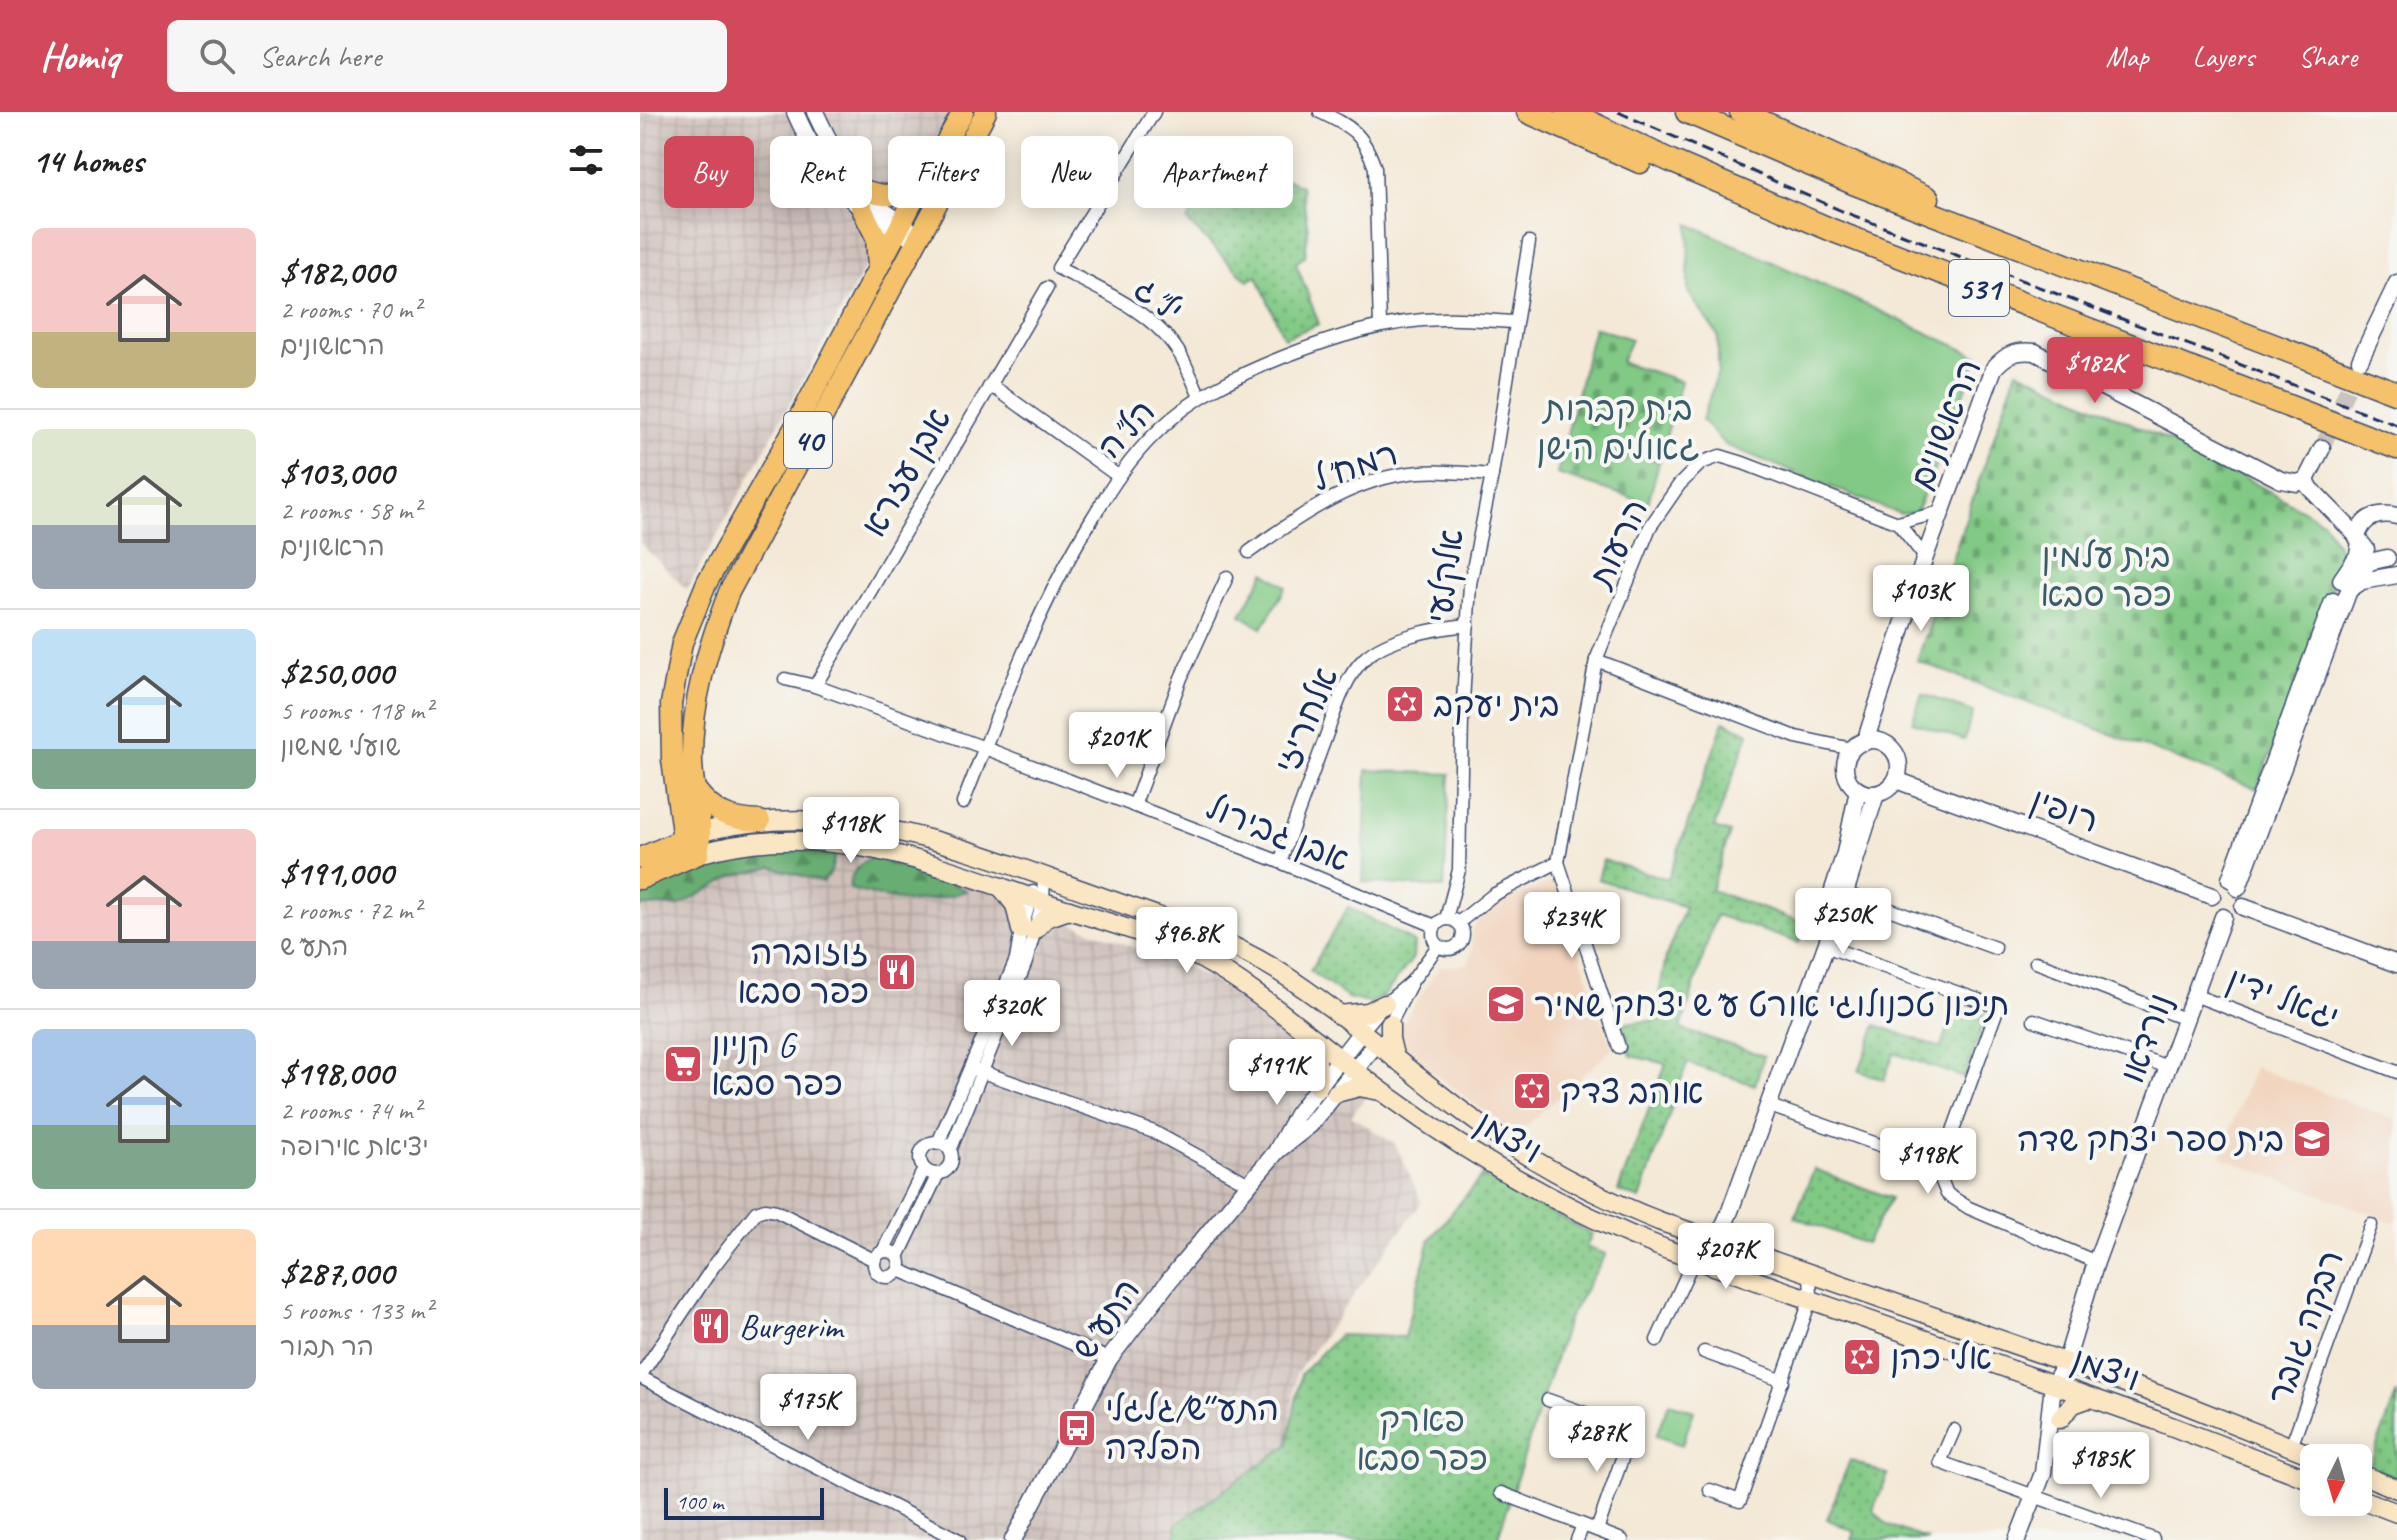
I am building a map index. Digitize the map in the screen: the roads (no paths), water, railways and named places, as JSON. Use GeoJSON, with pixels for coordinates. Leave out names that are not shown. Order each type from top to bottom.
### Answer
{"type":"FeatureCollection","features":[{"type":"Feature","properties":{"kind":"highway","name":"40"},"geometry":{"type":"LineString","coordinates":[[949,136],[963,112]]}},
{"type":"Feature","properties":{"kind":"highway","name":"40"},"geometry":{"type":"LineString","coordinates":[[698,854],[685,792],[672,760],[671,704],[682,643],[707,582],[796,425],[877,272],[986,112]]}},
{"type":"Feature","properties":{"kind":"highway"},"geometry":{"type":"LineString","coordinates":[[1528,112],[1722,196],[2034,310]]}},
{"type":"Feature","properties":{"kind":"highway","name":"531"},"geometry":{"type":"LineString","coordinates":[[1568,112],[1735,189],[2034,310],[2397,448]]}},
{"type":"Feature","properties":{"kind":"highway","name":"531"},"geometry":{"type":"LineString","coordinates":[[1687,112],[1868,189],[2397,393]]}},
{"type":"Feature","properties":{"kind":"highway"},"geometry":{"type":"LineString","coordinates":[[1741,112],[2128,291]]}},
{"type":"Feature","properties":{"kind":"highway"},"geometry":{"type":"LineString","coordinates":[[865,208],[876,237],[879,257],[877,272]]}},
{"type":"Feature","properties":{"kind":"highway","name":"40"},"geometry":{"type":"LineString","coordinates":[[645,856],[666,829],[685,792],[702,666],[729,592],[906,232],[914,208]]}},
{"type":"Feature","properties":{"kind":"highway"},"geometry":{"type":"LineString","coordinates":[[685,792],[722,815],[760,821]]}},
{"type":"Feature","properties":{"kind":"highway"},"geometry":{"type":"LineString","coordinates":[[645,856],[693,835]]}},
{"type":"Feature","properties":{"kind":"highway"},"geometry":{"type":"LineString","coordinates":[[640,879],[698,854]]}},
{"type":"Feature","properties":{"kind":"main road","name":"ויצמן"},"geometry":{"type":"LineString","coordinates":[[693,835],[760,821],[831,820],[884,827],[1044,876],[1229,944],[1275,969],[1481,1124],[1540,1163],[1619,1204],[2182,1403],[2300,1451]]}},
{"type":"Feature","properties":{"kind":"main road","name":"ויצמן"},"geometry":{"type":"LineString","coordinates":[[698,854],[746,843],[827,841],[906,855],[1154,939],[1206,961],[1242,985],[1382,1091],[1472,1154],[1603,1224],[2300,1476]]}},
{"type":"Feature","properties":{"kind":"main road"},"geometry":{"type":"LineString","coordinates":[[1001,887],[1015,905],[1024,936],[1046,918],[1069,910]]}},
{"type":"Feature","properties":{"kind":"main road"},"geometry":{"type":"LineString","coordinates":[[1339,1015],[1368,1012],[1385,1004]]}},
{"type":"Feature","properties":{"kind":"main road"},"geometry":{"type":"LineString","coordinates":[[1390,1024],[1395,1059]]}},
{"type":"Feature","properties":{"kind":"main road"},"geometry":{"type":"LineString","coordinates":[[1307,1034],[1317,1056],[1318,1087]]}},
{"type":"Feature","properties":{"kind":"main road"},"geometry":{"type":"LineString","coordinates":[[1336,1093],[1359,1087],[1382,1091]]}},
{"type":"Feature","properties":{"kind":"main road"},"geometry":{"type":"LineString","coordinates":[[2060,1419],[2073,1404],[2090,1398]]}},
{"type":"Feature","properties":{"kind":"main road"},"geometry":{"type":"LineString","coordinates":[[2372,1479],[2397,1489]]}},
{"type":"Feature","properties":{"kind":"main road"},"geometry":{"type":"LineString","coordinates":[[2372,1503],[2397,1513]]}},
{"type":"Feature","properties":{"kind":"street"},"geometry":{"type":"LineString","coordinates":[[795,112],[808,136]]}},
{"type":"Feature","properties":{"kind":"street"},"geometry":{"type":"LineString","coordinates":[[815,112],[827,136]]}},
{"type":"Feature","properties":{"kind":"street","name":"יל\"ג"},"geometry":{"type":"LineString","coordinates":[[1154,112],[1058,268],[1109,294],[1163,334],[1180,354],[1200,397]]}},
{"type":"Feature","properties":{"kind":"street"},"geometry":{"type":"LineString","coordinates":[[1320,112],[1353,128],[1368,148],[1375,168],[1380,325]]}},
{"type":"Feature","properties":{"kind":"street"},"geometry":{"type":"LineString","coordinates":[[872,202],[906,232]]}},
{"type":"Feature","properties":{"kind":"street","name":"אלקלעי"},"geometry":{"type":"LineString","coordinates":[[1446,923],[1459,870],[1462,718],[1470,584],[1492,475],[1529,242]]}},
{"type":"Feature","properties":{"kind":"street"},"geometry":{"type":"LineString","coordinates":[[2360,360],[2397,283]]}},
{"type":"Feature","properties":{"kind":"street","name":"אבן עזרא"},"geometry":{"type":"LineString","coordinates":[[815,686],[1047,288]]}},
{"type":"Feature","properties":{"kind":"street","name":"הל\"ה"},"geometry":{"type":"LineString","coordinates":[[963,803],[1034,623],[1073,549],[1118,476],[1158,430],[1200,397],[1250,370],[1380,325],[1441,319],[1514,322]]}},
{"type":"Feature","properties":{"kind":"street","name":"הראשונים"},"geometry":{"type":"LineString","coordinates":[[1858,745],[1994,368],[2007,354],[2035,352],[2281,480],[2297,483],[2306,480]]}},
{"type":"Feature","properties":{"kind":"street"},"geometry":{"type":"LineString","coordinates":[[989,387],[998,390],[1118,476]]}},
{"type":"Feature","properties":{"kind":"street"},"geometry":{"type":"LineString","coordinates":[[2322,448],[2306,480],[2309,487],[2372,552],[2392,560]]}},
{"type":"Feature","properties":{"kind":"street","name":"הרעות"},"geometry":{"type":"LineString","coordinates":[[1619,1047],[1558,862],[1596,660],[1650,527],[1679,485],[1701,463],[1720,456],[1898,523]]}},
{"type":"Feature","properties":{"kind":"street","name":"רמח\"ל"},"geometry":{"type":"LineString","coordinates":[[1249,552],[1314,509],[1365,485],[1403,474],[1445,471],[1492,475]]}},
{"type":"Feature","properties":{"kind":"street"},"geometry":{"type":"LineString","coordinates":[[2334,511],[2367,521]]}},
{"type":"Feature","properties":{"kind":"street"},"geometry":{"type":"LineString","coordinates":[[1925,557],[1898,523],[1941,512]]}},
{"type":"Feature","properties":{"kind":"street"},"geometry":{"type":"LineString","coordinates":[[2233,887],[2336,594],[2346,570],[2358,555],[2358,539],[2367,521],[2380,514],[2397,516]]}},
{"type":"Feature","properties":{"kind":"street"},"geometry":{"type":"LineString","coordinates":[[2233,887],[2348,591],[2362,568],[2374,560],[2392,560]]}},
{"type":"Feature","properties":{"kind":"street"},"geometry":{"type":"LineString","coordinates":[[2348,591],[2362,581],[2397,575]]}},
{"type":"Feature","properties":{"kind":"street"},"geometry":{"type":"LineString","coordinates":[[1134,806],[1181,678],[1227,577]]}},
{"type":"Feature","properties":{"kind":"street","name":"אלחריזי"},"geometry":{"type":"LineString","coordinates":[[1280,862],[1337,708],[1350,679],[1365,658],[1395,642],[1433,628],[1468,625]]}},
{"type":"Feature","properties":{"kind":"street"},"geometry":{"type":"LineString","coordinates":[[1596,660],[1796,737],[1858,745],[1882,742],[1896,754],[1899,762],[1896,780],[1884,792],[1876,794],[1858,790],[1851,783],[1845,766],[1858,745]]}},
{"type":"Feature","properties":{"kind":"street","name":"אבן גבירול"},"geometry":{"type":"LineString","coordinates":[[785,679],[815,686],[985,748],[1446,923]]}},
{"type":"Feature","properties":{"kind":"street","name":"רופין"},"geometry":{"type":"LineString","coordinates":[[1896,780],[2212,896]]}},
{"type":"Feature","properties":{"kind":"street"},"geometry":{"type":"LineString","coordinates":[[1657,1340],[1682,1284],[1705,1254],[1733,1180],[1812,956],[1845,853],[1858,790]]}},
{"type":"Feature","properties":{"kind":"street"},"geometry":{"type":"LineString","coordinates":[[1711,1238],[1730,1211],[1770,1106],[1845,893],[1876,794]]}},
{"type":"Feature","properties":{"kind":"street"},"geometry":{"type":"LineString","coordinates":[[1446,923],[1463,935],[1460,944],[1448,950],[1438,946],[1433,938],[1446,923],[1558,862]]}},
{"type":"Feature","properties":{"kind":"street"},"geometry":{"type":"LineString","coordinates":[[924,1169],[878,1256],[876,1273],[884,1278],[893,1277],[938,1174],[950,1166],[950,1151],[1044,876]]}},
{"type":"Feature","properties":{"kind":"street"},"geometry":{"type":"LineString","coordinates":[[2233,887],[2244,897],[2243,907],[2232,917],[2223,917],[2214,911],[2212,896],[2218,888],[2233,887]]}},
{"type":"Feature","properties":{"kind":"street"},"geometry":{"type":"LineString","coordinates":[[1845,893],[1995,948]]}},
{"type":"Feature","properties":{"kind":"street"},"geometry":{"type":"LineString","coordinates":[[2243,907],[2397,964]]}},
{"type":"Feature","properties":{"kind":"street","name":"נורדאו"},"geometry":{"type":"LineString","coordinates":[[2060,1387],[2096,1262],[2223,917]]}},
{"type":"Feature","properties":{"kind":"street"},"geometry":{"type":"LineString","coordinates":[[938,1143],[977,1070],[1026,962],[1024,936]]}},
{"type":"Feature","properties":{"kind":"street"},"geometry":{"type":"LineString","coordinates":[[1024,936],[1026,962]]}},
{"type":"Feature","properties":{"kind":"street"},"geometry":{"type":"LineString","coordinates":[[1347,1065],[1376,1044],[1412,981],[1438,946]]}},
{"type":"Feature","properties":{"kind":"street"},"geometry":{"type":"LineString","coordinates":[[1825,946],[1998,1007],[1938,1172]]}},
{"type":"Feature","properties":{"kind":"street"},"geometry":{"type":"LineString","coordinates":[[2036,962],[2185,1019]]}},
{"type":"Feature","properties":{"kind":"street"},"geometry":{"type":"LineString","coordinates":[[1361,1032],[1385,1004],[1412,981]]}},
{"type":"Feature","properties":{"kind":"street","name":"יגאל ידין"},"geometry":{"type":"LineString","coordinates":[[2194,995],[2397,1072]]}},
{"type":"Feature","properties":{"kind":"street"},"geometry":{"type":"LineString","coordinates":[[2034,1020],[2168,1067]]}},
{"type":"Feature","properties":{"kind":"street","name":"התע\"ש"},"geometry":{"type":"LineString","coordinates":[[1013,1540],[1109,1359],[1179,1268],[1277,1151],[1301,1134],[1336,1093],[1361,1032]]}},
{"type":"Feature","properties":{"kind":"street","name":"התע\"ש"},"geometry":{"type":"LineString","coordinates":[[1277,1151],[1290,1123],[1318,1087],[1347,1065]]}},
{"type":"Feature","properties":{"kind":"street"},"geometry":{"type":"LineString","coordinates":[[977,1070],[1154,1132],[1249,1184]]}},
{"type":"Feature","properties":{"kind":"street"},"geometry":{"type":"LineString","coordinates":[[1770,1106],[1916,1158],[1938,1172],[1947,1194],[1969,1208],[2096,1262]]}},
{"type":"Feature","properties":{"kind":"street"},"geometry":{"type":"LineString","coordinates":[[938,1174],[924,1169],[920,1160],[922,1150],[929,1144],[938,1143],[950,1151]]}},
{"type":"Feature","properties":{"kind":"street"},"geometry":{"type":"LineString","coordinates":[[959,1540],[640,1377],[746,1222],[756,1212],[765,1209],[776,1211],[878,1256],[892,1252],[898,1264],[1109,1359]]}},
{"type":"Feature","properties":{"kind":"street","name":"רבקה גובר"},"geometry":{"type":"LineString","coordinates":[[2291,1447],[2371,1225]]}},
{"type":"Feature","properties":{"kind":"street"},"geometry":{"type":"LineString","coordinates":[[1710,1490],[1740,1501],[1811,1298],[1810,1273]]}},
{"type":"Feature","properties":{"kind":"street"},"geometry":{"type":"LineString","coordinates":[[1773,1285],[1796,1305],[1801,1326]]}},
{"type":"Feature","properties":{"kind":"street"},"geometry":{"type":"LineString","coordinates":[[1704,1352],[1783,1381]]}},
{"type":"Feature","properties":{"kind":"street"},"geometry":{"type":"LineString","coordinates":[[2047,1453],[2060,1419],[2060,1387]]}},
{"type":"Feature","properties":{"kind":"street"},"geometry":{"type":"LineString","coordinates":[[2017,1540],[2036,1495],[2060,1387]]}},
{"type":"Feature","properties":{"kind":"street"},"geometry":{"type":"LineString","coordinates":[[1548,1400],[1632,1430],[1597,1530]]}},
{"type":"Feature","properties":{"kind":"street"},"geometry":{"type":"LineString","coordinates":[[1954,1430],[1940,1462],[2153,1539]]}},
{"type":"Feature","properties":{"kind":"street"},"geometry":{"type":"LineString","coordinates":[[1501,1493],[1622,1540]]}},
{"type":"Feature","properties":{"kind":"street"},"geometry":{"type":"LineString","coordinates":[[1577,1540],[1583,1525]]}},
{"type":"Feature","properties":{"kind":"tunnel"},"geometry":{"type":"LineString","coordinates":[[2322,448],[2356,369]]}},
{"type":"Feature","properties":{"kind":"railway"},"geometry":{"type":"LineString","coordinates":[[1618,112],[1842,211],[2397,425]]}},
{"type":"Feature","properties":{"kind":"place","name":"בית יעקב"},"geometry":{"type":"Point","coordinates":[1405,704]}},
{"type":"Feature","properties":{"kind":"place","name":"זוזוברה כפר סבא"},"geometry":{"type":"Point","coordinates":[897,972]}},
{"type":"Feature","properties":{"kind":"place","name":"תיכון טכנולוגי אורט ע\"ש יצחק שמיר"},"geometry":{"type":"Point","coordinates":[1506,1004]}},
{"type":"Feature","properties":{"kind":"place","name":"קניון G כפר סבא"},"geometry":{"type":"Point","coordinates":[683,1064]}},
{"type":"Feature","properties":{"kind":"place","name":"אוהב צדק"},"geometry":{"type":"Point","coordinates":[1532,1091]}},
{"type":"Feature","properties":{"kind":"place","name":"בית ספר יצחק שדה"},"geometry":{"type":"Point","coordinates":[2312,1139]}},
{"type":"Feature","properties":{"kind":"place","name":"Burgerim"},"geometry":{"type":"Point","coordinates":[711,1326]}},
{"type":"Feature","properties":{"kind":"place","name":"אלי כהן"},"geometry":{"type":"Point","coordinates":[1862,1357]}},
{"type":"Feature","properties":{"kind":"place","name":"התע״ש/גלגלי הפלדה"},"geometry":{"type":"Point","coordinates":[1077,1428]}},
{"type":"Feature","properties":{"kind":"park label","name":"בית קברות גאולים הישן"},"geometry":{"type":"Point","coordinates":[1618,428]}},
{"type":"Feature","properties":{"kind":"park label","name":"בית עלמין כפר סבא"},"geometry":{"type":"Point","coordinates":[2106,574]}},
{"type":"Feature","properties":{"kind":"park label","name":"פארק כפר סבא"},"geometry":{"type":"Point","coordinates":[1422,1438]}}]}
